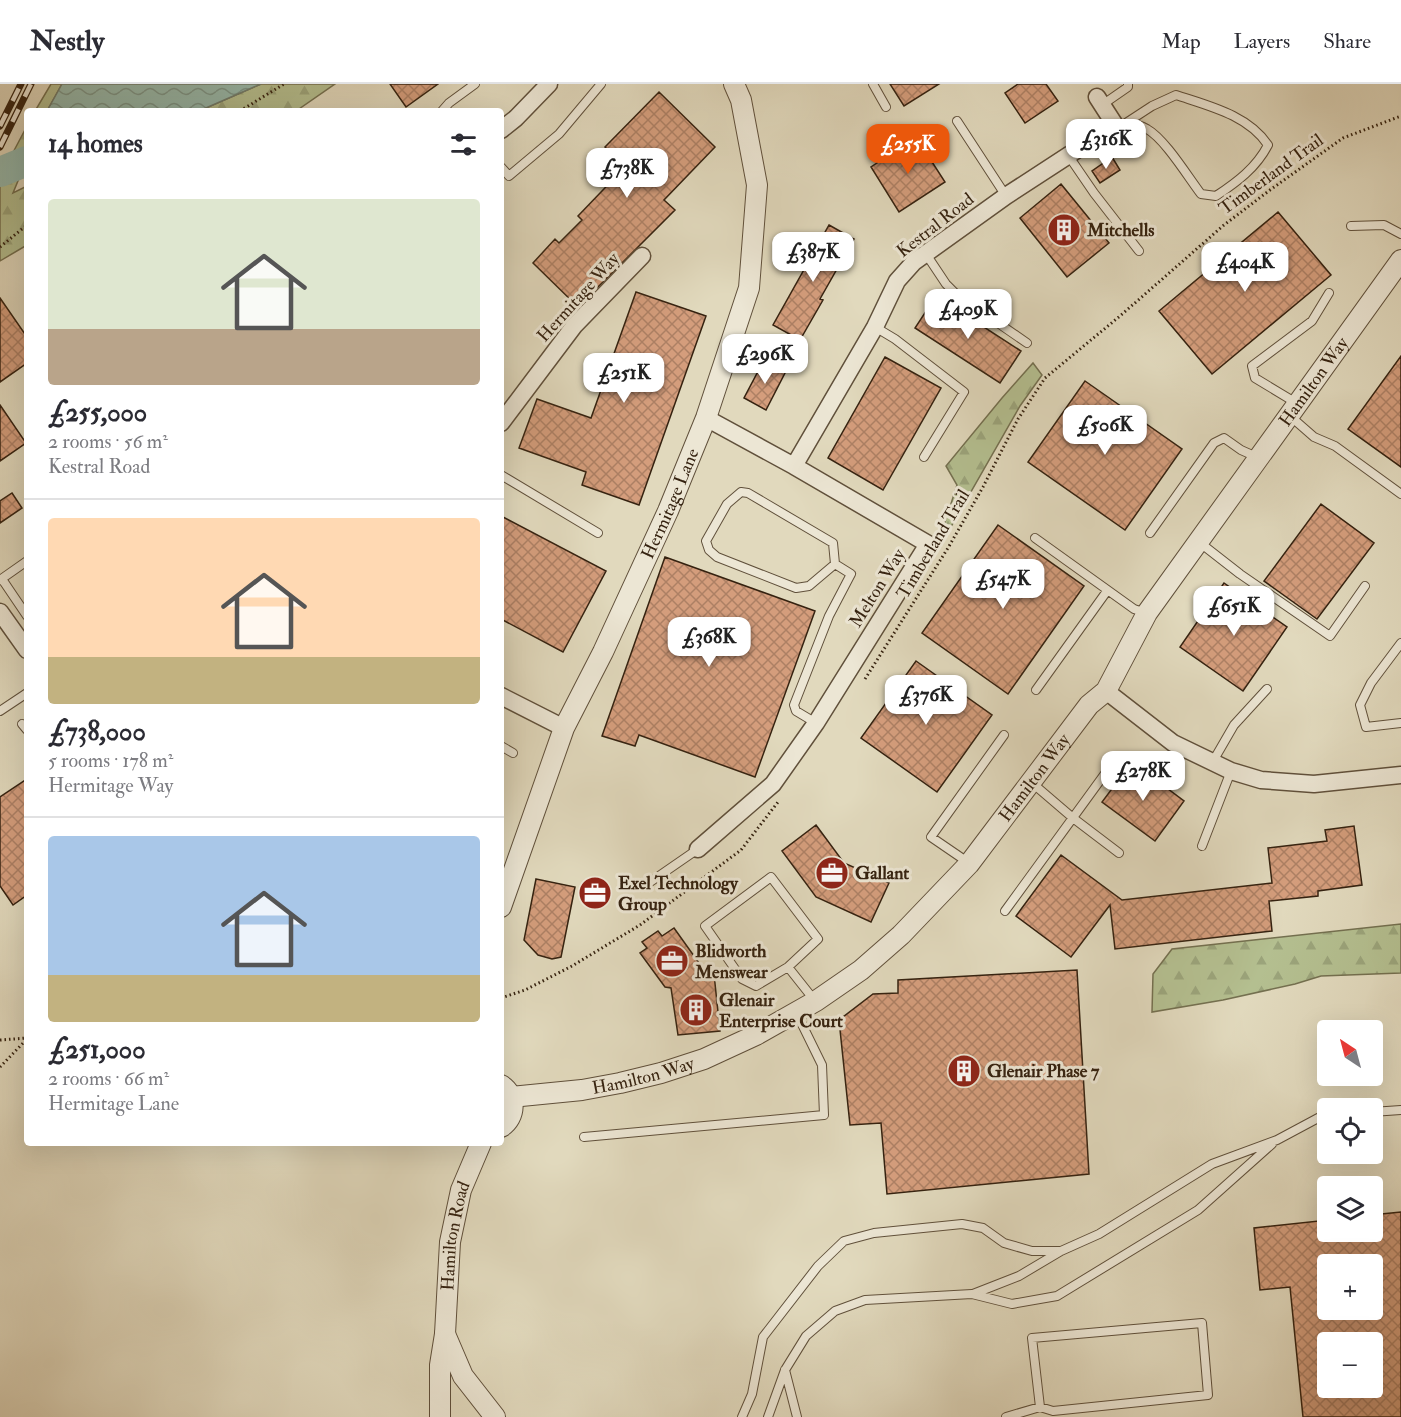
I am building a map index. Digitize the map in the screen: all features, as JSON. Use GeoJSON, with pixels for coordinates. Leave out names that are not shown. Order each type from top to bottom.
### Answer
{"type":"FeatureCollection","features":[{"type":"Feature","properties":{"kind":"street"},"geometry":{"type":"LineString","coordinates":[[504,128],[549,84]]}},
{"type":"Feature","properties":{"kind":"street","name":"Hermitage Lane"},"geometry":{"type":"LineString","coordinates":[[504,898],[564,728],[603,652],[668,511],[706,418],[749,288],[758,185],[741,100],[734,84]]}},
{"type":"Feature","properties":{"kind":"street"},"geometry":{"type":"LineString","coordinates":[[1099,101],[1120,124]]}},
{"type":"Feature","properties":{"kind":"street","name":"Kestral Road"},"geometry":{"type":"LineString","coordinates":[[794,466],[875,327],[897,281],[914,262],[1006,196],[1120,124]]}},
{"type":"Feature","properties":{"kind":"street","name":"Hermitage Way"},"geometry":{"type":"LineString","coordinates":[[504,419],[574,326],[642,256]]}},
{"type":"Feature","properties":{"kind":"street","name":"Hamilton Way"},"geometry":{"type":"LineString","coordinates":[[506,1091],[582,1090],[661,1073],[704,1059],[756,1035],[816,1001],[861,970],[901,935],[969,864],[1089,705],[1106,691],[1147,614],[1294,410],[1399,270]]}},
{"type":"Feature","properties":{"kind":"street","name":"Melton Way"},"geometry":{"type":"LineString","coordinates":[[698,849],[773,784],[816,723],[927,544],[794,466],[706,418]]}},
{"type":"Feature","properties":{"kind":"street"},"geometry":{"type":"LineString","coordinates":[[0,612],[24,646]]}},
{"type":"Feature","properties":{"kind":"street"},"geometry":{"type":"LineString","coordinates":[[1106,691],[1173,743],[1231,771],[1261,780],[1314,784],[1401,775]]}},
{"type":"Feature","properties":{"kind":"street"},"geometry":{"type":"LineString","coordinates":[[504,698],[564,728]]}},
{"type":"Feature","properties":{"kind":"street"},"geometry":{"type":"LineString","coordinates":[[504,1124],[513,1112],[506,1091]]}},
{"type":"Feature","properties":{"kind":"street","name":"Hamilton Road"},"geometry":{"type":"LineString","coordinates":[[440,1417],[440,1365],[445,1334],[450,1242],[461,1190],[480,1146]]}},
{"type":"Feature","properties":{"kind":"street","name":"Hamilton Road"},"geometry":{"type":"LineString","coordinates":[[445,1334],[463,1376],[495,1417]]}},
{"type":"Feature","properties":{"kind":"lane"},"geometry":{"type":"LineString","coordinates":[[445,108],[475,84]]}},
{"type":"Feature","properties":{"kind":"lane"},"geometry":{"type":"LineString","coordinates":[[504,170],[509,176],[559,134],[601,84]]}},
{"type":"Feature","properties":{"kind":"lane"},"geometry":{"type":"LineString","coordinates":[[873,84],[886,107]]}},
{"type":"Feature","properties":{"kind":"lane"},"geometry":{"type":"LineString","coordinates":[[1099,101],[1128,87],[1128,84]]}},
{"type":"Feature","properties":{"kind":"lane"},"geometry":{"type":"LineString","coordinates":[[1176,95],[1246,121],[1260,133],[1269,145],[1260,161],[1232,185],[1216,196],[1201,194],[1163,144],[1147,128],[1120,124],[1152,105],[1176,95]]}},
{"type":"Feature","properties":{"kind":"lane"},"geometry":{"type":"LineString","coordinates":[[957,121],[1006,196]]}},
{"type":"Feature","properties":{"kind":"lane"},"geometry":{"type":"LineString","coordinates":[[1068,155],[1094,193],[1140,251]]}},
{"type":"Feature","properties":{"kind":"lane"},"geometry":{"type":"LineString","coordinates":[[1383,214],[1384,225]]}},
{"type":"Feature","properties":{"kind":"lane"},"geometry":{"type":"LineString","coordinates":[[1351,226],[1384,225],[1401,234]]}},
{"type":"Feature","properties":{"kind":"lane"},"geometry":{"type":"LineString","coordinates":[[926,254],[946,284],[956,294],[1028,343]]}},
{"type":"Feature","properties":{"kind":"lane"},"geometry":{"type":"LineString","coordinates":[[1329,293],[1312,321],[1252,366],[1255,378],[1294,410],[1314,437],[1335,446],[1401,494]]}},
{"type":"Feature","properties":{"kind":"lane"},"geometry":{"type":"LineString","coordinates":[[875,327],[895,339],[964,392],[924,457]]}},
{"type":"Feature","properties":{"kind":"lane"},"geometry":{"type":"LineString","coordinates":[[1150,533],[1214,443],[1224,438],[1241,450],[1260,458]]}},
{"type":"Feature","properties":{"kind":"lane"},"geometry":{"type":"LineString","coordinates":[[504,477],[598,533]]}},
{"type":"Feature","properties":{"kind":"lane"},"geometry":{"type":"LineString","coordinates":[[816,723],[796,711],[794,705],[829,616],[851,574],[836,564],[833,543],[748,493],[741,492],[727,504],[706,541],[709,550],[717,557],[796,588],[809,586],[836,564]]}},
{"type":"Feature","properties":{"kind":"lane"},"geometry":{"type":"LineString","coordinates":[[1035,538],[1107,591],[1134,609],[1147,614]]}},
{"type":"Feature","properties":{"kind":"lane"},"geometry":{"type":"LineString","coordinates":[[1200,542],[1240,574],[1330,636],[1365,586]]}},
{"type":"Feature","properties":{"kind":"lane"},"geometry":{"type":"LineString","coordinates":[[24,563],[1,579],[24,612]]}},
{"type":"Feature","properties":{"kind":"lane"},"geometry":{"type":"LineString","coordinates":[[1036,690],[1107,591]]}},
{"type":"Feature","properties":{"kind":"lane"},"geometry":{"type":"LineString","coordinates":[[1401,643],[1371,683],[1360,705],[1365,727],[1401,723]]}},
{"type":"Feature","properties":{"kind":"lane"},"geometry":{"type":"LineString","coordinates":[[1212,763],[1234,725],[1267,690]]}},
{"type":"Feature","properties":{"kind":"lane"},"geometry":{"type":"LineString","coordinates":[[0,711],[24,695]]}},
{"type":"Feature","properties":{"kind":"lane"},"geometry":{"type":"LineString","coordinates":[[969,864],[931,837],[1004,735]]}},
{"type":"Feature","properties":{"kind":"lane"},"geometry":{"type":"LineString","coordinates":[[504,748],[513,753]]}},
{"type":"Feature","properties":{"kind":"lane"},"geometry":{"type":"LineString","coordinates":[[1005,911],[1112,764]]}},
{"type":"Feature","properties":{"kind":"lane"},"geometry":{"type":"LineString","coordinates":[[1202,846],[1231,771]]}},
{"type":"Feature","properties":{"kind":"lane"},"geometry":{"type":"LineString","coordinates":[[1030,782],[1119,853]]}},
{"type":"Feature","properties":{"kind":"lane"},"geometry":{"type":"LineString","coordinates":[[643,887],[698,849]]}},
{"type":"Feature","properties":{"kind":"lane"},"geometry":{"type":"LineString","coordinates":[[771,877],[818,939],[788,967],[756,986],[742,979],[705,926],[771,877]]}},
{"type":"Feature","properties":{"kind":"lane"},"geometry":{"type":"LineString","coordinates":[[788,967],[816,1001]]}},
{"type":"Feature","properties":{"kind":"lane"},"geometry":{"type":"LineString","coordinates":[[584,1137],[824,1115],[822,1065],[796,1012]]}},
{"type":"Feature","properties":{"kind":"lane"},"geometry":{"type":"LineString","coordinates":[[1383,1111],[1401,1110]]}},
{"type":"Feature","properties":{"kind":"lane"},"geometry":{"type":"LineString","coordinates":[[972,1294],[1020,1276],[1061,1251],[1099,1234],[1212,1164],[1277,1140],[1317,1119]]}},
{"type":"Feature","properties":{"kind":"lane"},"geometry":{"type":"LineString","coordinates":[[768,1417],[785,1370],[806,1336],[835,1311],[865,1300],[972,1294],[1012,1304],[1057,1296],[1198,1210],[1277,1140]]}},
{"type":"Feature","properties":{"kind":"lane"},"geometry":{"type":"LineString","coordinates":[[742,1417],[752,1394],[763,1337],[818,1266],[844,1241],[874,1233],[962,1224],[983,1228],[1004,1243],[1032,1251],[1061,1251]]}},
{"type":"Feature","properties":{"kind":"lane"},"geometry":{"type":"LineString","coordinates":[[1006,1417],[1040,1407],[1053,1411],[1208,1395],[1202,1323],[1032,1338],[1040,1407]]}},
{"type":"Feature","properties":{"kind":"lane"},"geometry":{"type":"LineString","coordinates":[[785,1370],[797,1417]]}},
{"type":"Feature","properties":{"kind":"path"},"geometry":{"type":"LineString","coordinates":[[245,108],[284,84]]}},
{"type":"Feature","properties":{"kind":"path","name":"Timberland Trail"},"geometry":{"type":"LineString","coordinates":[[860,686],[948,548],[1018,419],[1045,378],[1224,225],[1270,190],[1343,138],[1401,116]]}},
{"type":"Feature","properties":{"kind":"path"},"geometry":{"type":"LineString","coordinates":[[0,247],[24,227]]}},
{"type":"Feature","properties":{"kind":"path"},"geometry":{"type":"LineString","coordinates":[[504,997],[525,990],[572,966],[640,925],[741,850],[783,796]]}},
{"type":"Feature","properties":{"kind":"path"},"geometry":{"type":"LineString","coordinates":[[0,1040],[24,1039]]}},
{"type":"Feature","properties":{"kind":"path"},"geometry":{"type":"LineString","coordinates":[[0,1067],[24,1042]]}},
{"type":"Feature","properties":{"kind":"green space"},"geometry":{"type":"Polygon","coordinates":[[[51,84],[62,84],[49,108],[37,108],[51,84]]]}},
{"type":"Feature","properties":{"kind":"green space"},"geometry":{"type":"Polygon","coordinates":[[[261,84],[335,84],[300,108],[206,108],[261,84]]]}},
{"type":"Feature","properties":{"kind":"green space"},"geometry":{"type":"Polygon","coordinates":[[[24,132],[24,166],[13,193],[24,188],[24,247],[0,261],[0,177],[24,132]]]}},
{"type":"Feature","properties":{"kind":"green space"},"geometry":{"type":"Polygon","coordinates":[[[1033,363],[1042,375],[1020,406],[944,539],[940,538],[957,485],[946,466],[1033,363]]]}},
{"type":"Feature","properties":{"kind":"green space"},"geometry":{"type":"Polygon","coordinates":[[[1401,924],[1401,973],[1321,976],[1223,1000],[1152,1012],[1153,974],[1172,949],[1401,924]]]}},
{"type":"Feature","properties":{"kind":"water"},"geometry":{"type":"Polygon","coordinates":[[[62,84],[261,84],[206,108],[49,108],[62,84]]]}},
{"type":"Feature","properties":{"kind":"building"},"geometry":{"type":"Polygon","coordinates":[[[390,84],[438,84],[406,107],[390,84]]]}},
{"type":"Feature","properties":{"kind":"building"},"geometry":{"type":"Polygon","coordinates":[[[890,84],[939,84],[904,106],[890,84]]]}},
{"type":"Feature","properties":{"kind":"building"},"geometry":{"type":"Polygon","coordinates":[[[1018,84],[1046,84],[1058,101],[1025,123],[1005,93],[1018,84]]]}},
{"type":"Feature","properties":{"kind":"building"},"geometry":{"type":"Polygon","coordinates":[[[659,92],[715,147],[664,200],[675,210],[578,307],[533,263],[555,239],[559,243],[582,220],[578,216],[625,167],[605,147],[659,92]]]}},
{"type":"Feature","properties":{"kind":"building"},"geometry":{"type":"Polygon","coordinates":[[[916,137],[945,182],[899,212],[871,167],[916,137]]]}},
{"type":"Feature","properties":{"kind":"building"},"geometry":{"type":"Polygon","coordinates":[[[1112,157],[1120,170],[1100,183],[1092,171],[1112,157]]]}},
{"type":"Feature","properties":{"kind":"building","name":"Mitchells"},"geometry":{"type":"Polygon","coordinates":[[[1061,184],[1109,243],[1067,277],[1020,218],[1061,184]]]}},
{"type":"Feature","properties":{"kind":"building"},"geometry":{"type":"Polygon","coordinates":[[[1278,212],[1331,275],[1212,374],[1159,311],[1278,212]]]}},
{"type":"Feature","properties":{"kind":"building"},"geometry":{"type":"Polygon","coordinates":[[[829,225],[854,239],[800,340],[773,325],[829,225]]]}},
{"type":"Feature","properties":{"kind":"building"},"geometry":{"type":"Polygon","coordinates":[[[636,292],[706,316],[639,505],[582,485],[586,472],[519,448],[537,399],[591,418],[636,292]]]}},
{"type":"Feature","properties":{"kind":"building"},"geometry":{"type":"Polygon","coordinates":[[[936,296],[1021,351],[1000,383],[915,328],[936,296]]]}},
{"type":"Feature","properties":{"kind":"building"},"geometry":{"type":"Polygon","coordinates":[[[0,298],[24,333],[24,365],[0,382],[0,298]]]}},
{"type":"Feature","properties":{"kind":"building"},"geometry":{"type":"Polygon","coordinates":[[[1401,356],[1401,467],[1348,429],[1401,356]]]}},
{"type":"Feature","properties":{"kind":"building"},"geometry":{"type":"Polygon","coordinates":[[[885,357],[941,388],[883,490],[828,458],[885,357]]]}},
{"type":"Feature","properties":{"kind":"building"},"geometry":{"type":"Polygon","coordinates":[[[764,360],[786,371],[766,410],[744,398],[764,360]]]}},
{"type":"Feature","properties":{"kind":"building"},"geometry":{"type":"Polygon","coordinates":[[[1085,381],[1182,449],[1125,530],[1028,462],[1085,381]]]}},
{"type":"Feature","properties":{"kind":"building"},"geometry":{"type":"Polygon","coordinates":[[[0,405],[24,440],[24,444],[0,461],[0,405]]]}},
{"type":"Feature","properties":{"kind":"building"},"geometry":{"type":"Polygon","coordinates":[[[12,493],[22,508],[0,523],[0,501],[12,493]]]}},
{"type":"Feature","properties":{"kind":"building"},"geometry":{"type":"Polygon","coordinates":[[[1321,504],[1374,543],[1317,619],[1264,581],[1321,504]]]}},
{"type":"Feature","properties":{"kind":"building"},"geometry":{"type":"Polygon","coordinates":[[[504,518],[606,571],[563,652],[504,621],[504,518]]]}},
{"type":"Feature","properties":{"kind":"building"},"geometry":{"type":"Polygon","coordinates":[[[998,525],[1084,586],[1008,694],[922,633],[998,525]]]}},
{"type":"Feature","properties":{"kind":"building"},"geometry":{"type":"Polygon","coordinates":[[[665,557],[815,611],[755,777],[639,735],[635,746],[602,736],[665,557]]]}},
{"type":"Feature","properties":{"kind":"building"},"geometry":{"type":"Polygon","coordinates":[[[1224,583],[1287,627],[1243,691],[1180,647],[1224,583]]]}},
{"type":"Feature","properties":{"kind":"building"},"geometry":{"type":"Polygon","coordinates":[[[916,661],[992,715],[937,792],[861,738],[916,661]]]}},
{"type":"Feature","properties":{"kind":"building"},"geometry":{"type":"Polygon","coordinates":[[[1132,762],[1184,801],[1155,841],[1102,802],[1132,762]]]}},
{"type":"Feature","properties":{"kind":"building"},"geometry":{"type":"Polygon","coordinates":[[[24,781],[24,897],[13,905],[0,886],[0,797],[24,781]]]}},
{"type":"Feature","properties":{"kind":"building","name":"Gallant"},"geometry":{"type":"Polygon","coordinates":[[[816,825],[844,863],[889,883],[871,922],[816,897],[782,851],[816,825]]]}},
{"type":"Feature","properties":{"kind":"building"},"geometry":{"type":"Polygon","coordinates":[[[1354,826],[1362,885],[1318,891],[1318,896],[1269,901],[1272,931],[1115,949],[1110,905],[1071,957],[1016,916],[1061,855],[1122,900],[1272,883],[1268,848],[1327,841],[1325,830],[1354,826]]]}},
{"type":"Feature","properties":{"kind":"building"},"geometry":{"type":"Polygon","coordinates":[[[536,879],[575,887],[561,957],[552,959],[538,955],[524,940],[536,879]]]}},
{"type":"Feature","properties":{"kind":"building"},"geometry":{"type":"Polygon","coordinates":[[[674,928],[709,977],[714,974],[720,1031],[678,1035],[671,988],[665,987],[640,953],[647,948],[642,942],[658,931],[662,936],[674,928]]]}},
{"type":"Feature","properties":{"kind":"building","name":"Glenair Phase 7"},"geometry":{"type":"Polygon","coordinates":[[[1077,970],[1089,1174],[887,1194],[881,1123],[850,1125],[839,1020],[873,994],[898,993],[898,980],[1077,970]]]}},
{"type":"Feature","properties":{"kind":"building"},"geometry":{"type":"Polygon","coordinates":[[[1401,1212],[1401,1417],[1303,1417],[1290,1287],[1260,1290],[1254,1228],[1317,1221],[1317,1242],[1383,1242],[1383,1214],[1401,1212]]]}},
{"type":"Feature","properties":{"kind":"waterway"},"geometry":{"type":"LineString","coordinates":[[0,172],[24,162]]}},
{"type":"Feature","properties":{"kind":"railway"},"geometry":{"type":"LineString","coordinates":[[0,126],[21,84]]}},
{"type":"Feature","properties":{"kind":"railway"},"geometry":{"type":"LineString","coordinates":[[0,147],[31,84]]}},
{"type":"Feature","properties":{"kind":"place","name":"Mitchells"},"geometry":{"type":"Point","coordinates":[1064,230]}},
{"type":"Feature","properties":{"kind":"place","name":"Gallant"},"geometry":{"type":"Point","coordinates":[832,873]}},
{"type":"Feature","properties":{"kind":"place","name":"Exel Technology Group"},"geometry":{"type":"Point","coordinates":[595,893]}},
{"type":"Feature","properties":{"kind":"place","name":"Blidworth Menswear"},"geometry":{"type":"Point","coordinates":[672,961]}},
{"type":"Feature","properties":{"kind":"place","name":"Glenair Enterprise Court"},"geometry":{"type":"Point","coordinates":[696,1010]}},
{"type":"Feature","properties":{"kind":"place","name":"Glenair Phase 7"},"geometry":{"type":"Point","coordinates":[964,1071]}}]}
